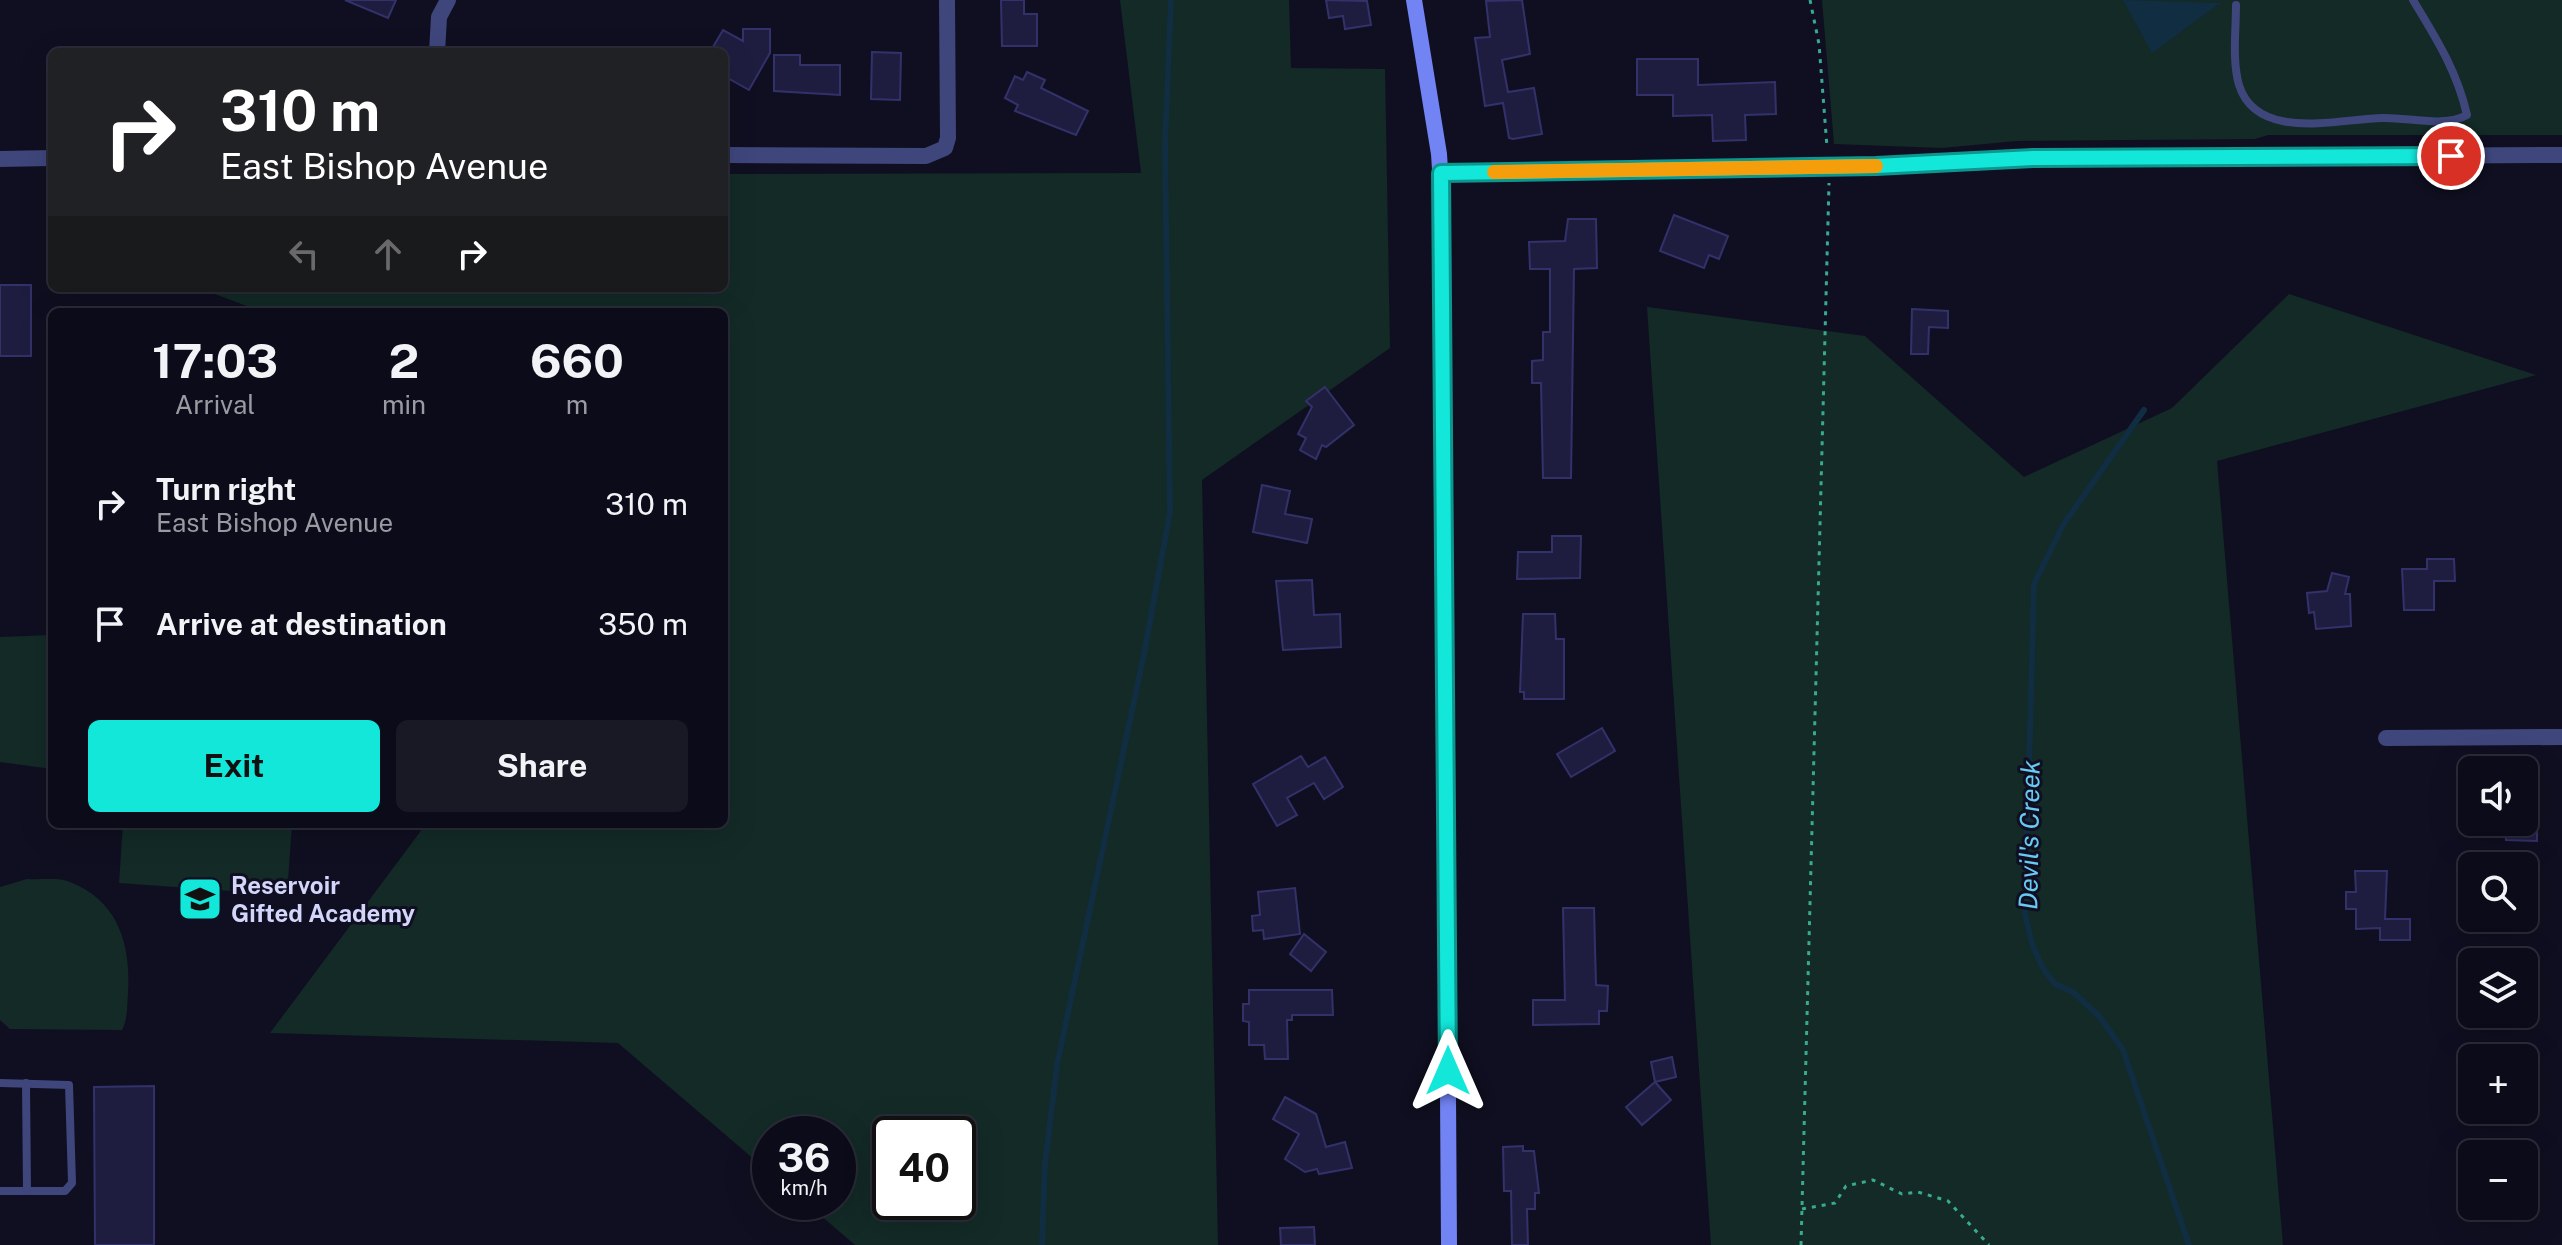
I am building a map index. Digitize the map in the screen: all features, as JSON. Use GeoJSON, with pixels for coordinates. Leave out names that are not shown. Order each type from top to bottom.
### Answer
{"type":"FeatureCollection","features":[{"type":"Feature","properties":{"kind":"street"},"geometry":{"type":"LineString","coordinates":[[437,48],[438,21],[448,0]]}},
{"type":"Feature","properties":{"kind":"street"},"geometry":{"type":"LineString","coordinates":[[728,155],[923,157],[945,148],[948,138],[947,0]]}},
{"type":"Feature","properties":{"kind":"street"},"geometry":{"type":"LineString","coordinates":[[1414,0],[1441,173],[1449,1245]]}},
{"type":"Feature","properties":{"kind":"street"},"geometry":{"type":"LineString","coordinates":[[1441,173],[1829,167],[2033,158],[2562,155]]}},
{"type":"Feature","properties":{"kind":"street"},"geometry":{"type":"LineString","coordinates":[[0,159],[48,158]]}},
{"type":"Feature","properties":{"kind":"street"},"geometry":{"type":"LineString","coordinates":[[2386,738],[2562,737]]}},
{"type":"Feature","properties":{"kind":"lane"},"geometry":{"type":"LineString","coordinates":[[2236,5],[2239,86],[2255,111],[2283,123],[2396,117],[2455,121],[2467,115],[2461,89],[2446,52],[2413,0]]}},
{"type":"Feature","properties":{"kind":"lane"},"geometry":{"type":"LineString","coordinates":[[0,1083],[64,1083],[71,1090],[71,1188],[1,1191],[0,1203]]}},
{"type":"Feature","properties":{"kind":"lane"},"geometry":{"type":"LineString","coordinates":[[26,1083],[27,1191]]}},
{"type":"Feature","properties":{"kind":"path"},"geometry":{"type":"LineString","coordinates":[[1801,1245],[1829,167],[1819,44],[1810,0]]}},
{"type":"Feature","properties":{"kind":"path"},"geometry":{"type":"LineString","coordinates":[[1802,1209],[1835,1203],[1846,1186],[1873,1180],[1902,1194],[1918,1192],[1948,1201],[1989,1245]]}},
{"type":"Feature","properties":{"kind":"green space"},"geometry":{"type":"Polygon","coordinates":[[[1120,0],[1289,0],[1291,68],[1385,69],[1390,348],[1202,480],[1218,1245],[855,1245],[826,1220],[856,1220],[856,1116],[752,1116],[752,1158],[618,1043],[270,1033],[423,828],[728,828],[728,308],[252,308],[210,292],[728,292],[728,174],[1141,173],[1120,0]]]}},
{"type":"Feature","properties":{"kind":"green space"},"geometry":{"type":"Polygon","coordinates":[[[1822,0],[2562,0],[2562,135],[2268,135],[2255,139],[2016,141],[1942,148],[1834,144],[1822,0]]]}},
{"type":"Feature","properties":{"kind":"green space"},"geometry":{"type":"Polygon","coordinates":[[[2289,294],[2536,375],[2217,461],[2283,1245],[1711,1245],[1647,307],[1865,336],[2024,477],[2172,408],[2289,294]]]}},
{"type":"Feature","properties":{"kind":"green space"},"geometry":{"type":"Polygon","coordinates":[[[48,635],[48,768],[0,762],[0,637],[48,635]]]}},
{"type":"Feature","properties":{"kind":"green space"},"geometry":{"type":"Polygon","coordinates":[[[123,828],[292,828],[287,895],[119,883],[123,828]]]}},
{"type":"Feature","properties":{"kind":"green space"},"geometry":{"type":"Polygon","coordinates":[[[27,879],[66,880],[87,890],[111,913],[124,942],[127,958],[127,1007],[122,1030],[10,1029],[0,1020],[0,887],[27,879]]]}},
{"type":"Feature","properties":{"kind":"water"},"geometry":{"type":"Polygon","coordinates":[[[2123,0],[2220,3],[2152,53],[2123,0]]]}},
{"type":"Feature","properties":{"kind":"building"},"geometry":{"type":"Polygon","coordinates":[[[345,0],[396,0],[388,18],[345,0]]]}},
{"type":"Feature","properties":{"kind":"building"},"geometry":{"type":"Polygon","coordinates":[[[1001,0],[1024,0],[1024,14],[1037,14],[1037,46],[1002,46],[1001,0]]]}},
{"type":"Feature","properties":{"kind":"building"},"geometry":{"type":"Polygon","coordinates":[[[1326,0],[1367,1],[1371,25],[1345,29],[1343,16],[1329,18],[1326,0]]]}},
{"type":"Feature","properties":{"kind":"building"},"geometry":{"type":"Polygon","coordinates":[[[1522,0],[1530,54],[1502,60],[1508,92],[1534,88],[1542,134],[1513,139],[1509,138],[1503,103],[1485,106],[1475,38],[1490,37],[1486,1],[1522,0]]]}},
{"type":"Feature","properties":{"kind":"building"},"geometry":{"type":"Polygon","coordinates":[[[743,29],[770,29],[770,53],[749,90],[728,78],[728,48],[712,48],[723,30],[743,41],[743,29]]]}},
{"type":"Feature","properties":{"kind":"building"},"geometry":{"type":"Polygon","coordinates":[[[872,52],[901,53],[900,100],[871,99],[872,52]]]}},
{"type":"Feature","properties":{"kind":"building"},"geometry":{"type":"Polygon","coordinates":[[[774,55],[800,55],[800,65],[840,65],[840,95],[774,91],[774,55]]]}},
{"type":"Feature","properties":{"kind":"building"},"geometry":{"type":"Polygon","coordinates":[[[1637,59],[1698,59],[1698,85],[1775,82],[1776,114],[1745,115],[1746,140],[1713,141],[1712,115],[1673,116],[1673,95],[1637,95],[1637,59]]]}},
{"type":"Feature","properties":{"kind":"building"},"geometry":{"type":"Polygon","coordinates":[[[1027,72],[1045,80],[1041,88],[1088,111],[1076,135],[1015,111],[1018,105],[1005,98],[1015,76],[1023,80],[1027,72]]]}},
{"type":"Feature","properties":{"kind":"building"},"geometry":{"type":"Polygon","coordinates":[[[1674,215],[1728,236],[1719,259],[1709,255],[1704,268],[1660,251],[1674,215]]]}},
{"type":"Feature","properties":{"kind":"building"},"geometry":{"type":"Polygon","coordinates":[[[1568,219],[1596,219],[1597,268],[1574,269],[1571,478],[1543,478],[1541,383],[1532,383],[1532,361],[1543,360],[1543,332],[1550,332],[1550,269],[1530,269],[1529,242],[1565,241],[1568,219]]]}},
{"type":"Feature","properties":{"kind":"building"},"geometry":{"type":"Polygon","coordinates":[[[0,285],[31,285],[31,356],[0,356],[0,285]]]}},
{"type":"Feature","properties":{"kind":"building"},"geometry":{"type":"Polygon","coordinates":[[[1912,309],[1948,311],[1948,328],[1929,327],[1928,354],[1911,354],[1912,309]]]}},
{"type":"Feature","properties":{"kind":"building"},"geometry":{"type":"Polygon","coordinates":[[[1325,387],[1354,425],[1326,447],[1322,445],[1316,459],[1300,450],[1306,438],[1298,434],[1312,407],[1306,401],[1325,387]]]}},
{"type":"Feature","properties":{"kind":"building"},"geometry":{"type":"Polygon","coordinates":[[[1262,485],[1290,491],[1285,514],[1312,519],[1307,543],[1253,532],[1262,485]]]}},
{"type":"Feature","properties":{"kind":"building"},"geometry":{"type":"Polygon","coordinates":[[[1552,536],[1581,536],[1580,578],[1517,579],[1518,552],[1552,552],[1552,536]]]}},
{"type":"Feature","properties":{"kind":"building"},"geometry":{"type":"Polygon","coordinates":[[[2427,559],[2454,559],[2455,581],[2434,581],[2434,610],[2404,610],[2402,569],[2427,569],[2427,559]]]}},
{"type":"Feature","properties":{"kind":"building"},"geometry":{"type":"Polygon","coordinates":[[[2332,573],[2349,577],[2345,594],[2350,594],[2351,626],[2316,629],[2314,612],[2309,613],[2307,593],[2327,591],[2332,573]]]}},
{"type":"Feature","properties":{"kind":"building"},"geometry":{"type":"Polygon","coordinates":[[[1312,580],[1314,615],[1340,614],[1341,647],[1283,650],[1276,581],[1312,580]]]}},
{"type":"Feature","properties":{"kind":"building"},"geometry":{"type":"Polygon","coordinates":[[[1523,614],[1555,614],[1556,639],[1564,639],[1564,699],[1524,699],[1524,692],[1520,692],[1523,614]]]}},
{"type":"Feature","properties":{"kind":"building"},"geometry":{"type":"Polygon","coordinates":[[[1602,728],[1615,751],[1571,777],[1557,754],[1602,728]]]}},
{"type":"Feature","properties":{"kind":"building"},"geometry":{"type":"Polygon","coordinates":[[[1301,756],[1308,767],[1325,757],[1343,787],[1324,799],[1314,783],[1287,798],[1297,815],[1277,826],[1253,784],[1301,756]]]}},
{"type":"Feature","properties":{"kind":"building"},"geometry":{"type":"Polygon","coordinates":[[[2506,836],[2537,836],[2537,841],[2506,840],[2506,836]]]}},
{"type":"Feature","properties":{"kind":"building"},"geometry":{"type":"Polygon","coordinates":[[[2355,871],[2387,871],[2385,919],[2410,919],[2410,940],[2380,940],[2380,928],[2356,929],[2356,909],[2346,909],[2346,892],[2356,892],[2355,871]]]}},
{"type":"Feature","properties":{"kind":"building"},"geometry":{"type":"Polygon","coordinates":[[[1295,888],[1300,934],[1264,939],[1263,930],[1253,931],[1252,916],[1260,915],[1258,892],[1295,888]]]}},
{"type":"Feature","properties":{"kind":"building"},"geometry":{"type":"Polygon","coordinates":[[[1563,908],[1594,908],[1596,985],[1608,986],[1607,1011],[1599,1011],[1599,1024],[1533,1025],[1533,1000],[1565,1000],[1563,908]]]}},
{"type":"Feature","properties":{"kind":"building"},"geometry":{"type":"Polygon","coordinates":[[[1304,934],[1326,952],[1311,971],[1290,954],[1304,934]]]}},
{"type":"Feature","properties":{"kind":"building"},"geometry":{"type":"Polygon","coordinates":[[[1249,990],[1332,990],[1333,1015],[1292,1015],[1292,1020],[1287,1020],[1288,1059],[1265,1059],[1264,1045],[1249,1045],[1249,1022],[1243,1021],[1243,1004],[1249,1004],[1249,990]]]}},
{"type":"Feature","properties":{"kind":"building"},"geometry":{"type":"Polygon","coordinates":[[[1672,1057],[1676,1077],[1655,1082],[1651,1062],[1672,1057]]]}},
{"type":"Feature","properties":{"kind":"building"},"geometry":{"type":"Polygon","coordinates":[[[1655,1082],[1671,1100],[1642,1125],[1626,1107],[1655,1082]]]}},
{"type":"Feature","properties":{"kind":"building"},"geometry":{"type":"Polygon","coordinates":[[[154,1086],[154,1245],[95,1245],[94,1087],[154,1086]]]}},
{"type":"Feature","properties":{"kind":"building"},"geometry":{"type":"Polygon","coordinates":[[[1285,1097],[1316,1114],[1326,1147],[1345,1142],[1352,1168],[1319,1174],[1317,1169],[1305,1172],[1285,1159],[1299,1134],[1273,1119],[1285,1097]]]}},
{"type":"Feature","properties":{"kind":"building"},"geometry":{"type":"Polygon","coordinates":[[[1523,1146],[1523,1151],[1534,1151],[1539,1193],[1535,1193],[1535,1209],[1527,1209],[1528,1245],[1512,1245],[1511,1191],[1504,1191],[1503,1147],[1523,1146]]]}},
{"type":"Feature","properties":{"kind":"building"},"geometry":{"type":"Polygon","coordinates":[[[1314,1227],[1315,1245],[1281,1245],[1280,1228],[1314,1227]]]}},
{"type":"Feature","properties":{"kind":"waterway"},"geometry":{"type":"LineString","coordinates":[[1042,1245],[1045,1163],[1057,1065],[1144,654],[1170,512],[1165,144],[1171,0]]}},
{"type":"Feature","properties":{"kind":"waterway","name":"Devil's Creek"},"geometry":{"type":"LineString","coordinates":[[2144,410],[2063,525],[2034,584],[2025,915],[2033,947],[2044,970],[2055,984],[2073,992],[2100,1017],[2123,1050],[2189,1245]]}},
{"type":"Feature","properties":{"kind":"slow traffic"},"geometry":{"type":"LineString","coordinates":[[1494,172],[1876,166]]}},
{"type":"Feature","properties":{"kind":"place","name":"Reservoir Gifted Academy"},"geometry":{"type":"Point","coordinates":[200,899]}},
{"type":"Feature","properties":{"kind":"route"},"geometry":{"type":"LineString","coordinates":[[1448,1071],[1441,173],[1876,166],[2033,158],[2451,156]]}}]}
